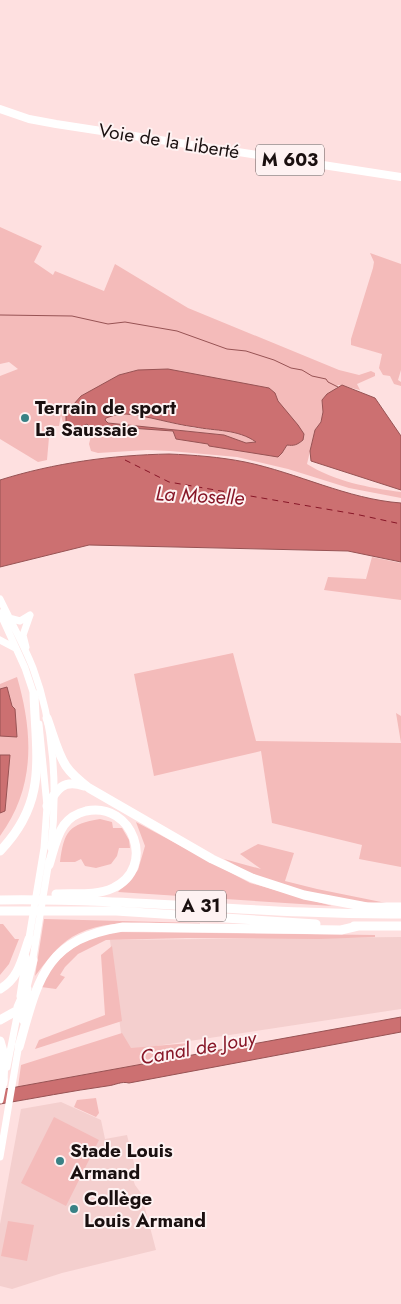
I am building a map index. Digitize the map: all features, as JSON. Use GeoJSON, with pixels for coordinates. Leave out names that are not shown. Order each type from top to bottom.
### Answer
{"type":"FeatureCollection","features":[{"type":"Feature","properties":{"kind":"highway"},"geometry":{"type":"LineString","coordinates":[[0,851],[18,828],[34,793],[38,757],[34,694]]}},
{"type":"Feature","properties":{"kind":"highway"},"geometry":{"type":"LineString","coordinates":[[47,718],[66,767],[89,788]]}},
{"type":"Feature","properties":{"kind":"highway"},"geometry":{"type":"LineString","coordinates":[[47,806],[54,794],[62,786],[67,784],[80,785],[89,788],[212,859],[252,878],[313,896],[366,907],[401,907]]}},
{"type":"Feature","properties":{"kind":"highway"},"geometry":{"type":"LineString","coordinates":[[0,896],[95,893],[111,889],[121,883],[133,867],[136,847],[133,836],[125,823],[113,815],[98,810],[83,812],[69,819],[64,825],[49,865]]}},
{"type":"Feature","properties":{"kind":"highway","name":"A 31"},"geometry":{"type":"LineString","coordinates":[[0,900],[118,901],[303,913],[401,914]]}},
{"type":"Feature","properties":{"kind":"highway"},"geometry":{"type":"LineString","coordinates":[[0,916],[12,914],[20,910]]}},
{"type":"Feature","properties":{"kind":"highway","name":"A 31"},"geometry":{"type":"LineString","coordinates":[[0,911],[116,911],[358,926],[401,926]]}},
{"type":"Feature","properties":{"kind":"highway"},"geometry":{"type":"LineString","coordinates":[[19,1047],[32,998],[41,976],[68,946],[96,933],[123,928],[341,930],[358,926]]}},
{"type":"Feature","properties":{"kind":"highway"},"geometry":{"type":"LineString","coordinates":[[0,989],[14,978],[19,970],[29,939]]}},
{"type":"Feature","properties":{"kind":"highway"},"geometry":{"type":"LineString","coordinates":[[0,1020],[18,1009],[33,960]]}},
{"type":"Feature","properties":{"kind":"highway"},"geometry":{"type":"LineString","coordinates":[[0,1041],[8,1083]]}},
{"type":"Feature","properties":{"kind":"main road","name":"Voie de la Liberté"},"geometry":{"type":"LineString","coordinates":[[2,112],[56,124],[401,177]]}},
{"type":"Feature","properties":{"kind":"main road"},"geometry":{"type":"LineString","coordinates":[[0,599],[4,616],[34,694],[42,740],[47,806],[42,884],[34,927],[33,960],[19,1047],[8,1083],[0,1100]]}},
{"type":"Feature","properties":{"kind":"main road"},"geometry":{"type":"LineString","coordinates":[[4,616],[20,621],[30,615],[24,635],[47,718],[52,756],[54,818],[49,865],[42,884]]}},
{"type":"Feature","properties":{"kind":"main road"},"geometry":{"type":"LineString","coordinates":[[0,629],[4,616]]}},
{"type":"Feature","properties":{"kind":"main road"},"geometry":{"type":"LineString","coordinates":[[4,616],[32,666]]}},
{"type":"Feature","properties":{"kind":"main road"},"geometry":{"type":"LineString","coordinates":[[0,640],[16,648]]}},
{"type":"Feature","properties":{"kind":"main road"},"geometry":{"type":"LineString","coordinates":[[0,1157],[7,1116],[8,1083],[18,1009],[29,939],[34,927]]}},
{"type":"Feature","properties":{"kind":"shaded area"},"geometry":{"type":"Polygon","coordinates":[[[0,227],[42,246],[34,262],[53,275],[55,271],[104,291],[115,264],[188,308],[339,370],[359,375],[371,371],[375,373],[375,376],[357,384],[360,390],[338,385],[335,390],[322,400],[323,412],[321,422],[315,430],[307,464],[317,470],[352,483],[401,492],[401,498],[349,488],[288,469],[237,457],[147,450],[98,453],[91,451],[89,444],[91,436],[86,433],[69,430],[63,422],[61,415],[59,426],[50,426],[47,460],[38,462],[0,439],[0,376],[18,369],[9,362],[0,364],[0,227]],[[138,370],[119,375],[104,385],[86,424],[93,430],[95,435],[130,428],[173,431],[176,439],[282,453],[287,445],[295,445],[303,440],[278,401],[275,393],[138,370]]]}},
{"type":"Feature","properties":{"kind":"shaded area"},"geometry":{"type":"Polygon","coordinates":[[[370,253],[401,264],[401,370],[398,380],[401,382],[401,386],[394,384],[390,376],[383,375],[379,368],[382,354],[351,345],[351,339],[373,268],[374,262],[370,253]]]}},
{"type":"Feature","properties":{"kind":"shaded area"},"geometry":{"type":"Polygon","coordinates":[[[126,414],[195,428],[234,433],[256,442],[245,443],[224,435],[108,423],[105,420],[115,415],[126,414]]]}},
{"type":"Feature","properties":{"kind":"shaded area"},"geometry":{"type":"Polygon","coordinates":[[[372,557],[401,563],[401,600],[324,590],[328,577],[366,579],[372,557]]]}},
{"type":"Feature","properties":{"kind":"shaded area"},"geometry":{"type":"Polygon","coordinates":[[[233,653],[256,741],[401,743],[401,867],[359,859],[362,845],[272,823],[261,751],[154,776],[134,674],[233,653]]]}},
{"type":"Feature","properties":{"kind":"shaded area"},"geometry":{"type":"Polygon","coordinates":[[[17,677],[26,718],[28,759],[20,798],[12,817],[0,836],[0,684],[17,677]]]}},
{"type":"Feature","properties":{"kind":"shaded area"},"geometry":{"type":"Polygon","coordinates":[[[396,713],[401,716],[401,743],[396,713]]]}},
{"type":"Feature","properties":{"kind":"shaded area"},"geometry":{"type":"Polygon","coordinates":[[[100,819],[112,822],[113,828],[122,828],[129,840],[130,848],[119,848],[117,856],[111,864],[96,868],[85,866],[81,859],[75,862],[60,862],[66,836],[70,831],[81,823],[100,819]]]}},
{"type":"Feature","properties":{"kind":"shaded area"},"geometry":{"type":"Polygon","coordinates":[[[136,822],[250,883],[332,906],[118,892],[138,870],[145,846],[136,822]]]}},
{"type":"Feature","properties":{"kind":"shaded area"},"geometry":{"type":"Polygon","coordinates":[[[258,844],[294,853],[285,881],[391,904],[339,899],[305,892],[251,873],[224,859],[261,869],[240,854],[258,844]]]}},
{"type":"Feature","properties":{"kind":"shaded area"},"geometry":{"type":"Polygon","coordinates":[[[44,919],[200,923],[200,925],[134,923],[100,926],[85,930],[61,945],[35,976],[44,919]]]}},
{"type":"Feature","properties":{"kind":"shaded area"},"geometry":{"type":"Polygon","coordinates":[[[0,924],[3,924],[15,939],[19,939],[9,964],[0,975],[0,924]]]}},
{"type":"Feature","properties":{"kind":"shaded area"},"geometry":{"type":"Polygon","coordinates":[[[117,932],[375,935],[375,937],[106,940],[78,954],[65,967],[60,975],[65,977],[56,989],[41,987],[55,965],[68,952],[82,942],[117,932]]]}},
{"type":"Feature","properties":{"kind":"shaded area"},"geometry":{"type":"Polygon","coordinates":[[[401,937],[401,1009],[123,1051],[110,940],[401,937]]]}},
{"type":"Feature","properties":{"kind":"shaded area"},"geometry":{"type":"Polygon","coordinates":[[[112,946],[122,1021],[35,1049],[39,1040],[105,1015],[101,955],[112,946]]]}},
{"type":"Feature","properties":{"kind":"shaded area"},"geometry":{"type":"Polygon","coordinates":[[[122,1033],[131,1048],[190,1043],[178,1058],[18,1087],[21,1065],[122,1033]]]}},
{"type":"Feature","properties":{"kind":"shaded area"},"geometry":{"type":"Polygon","coordinates":[[[96,1098],[99,1113],[96,1117],[74,1107],[77,1100],[96,1098]]]}},
{"type":"Feature","properties":{"kind":"shaded area","name":"Collège Louis Armand"},"geometry":{"type":"Polygon","coordinates":[[[61,1102],[101,1120],[105,1139],[127,1135],[135,1167],[133,1179],[141,1193],[156,1250],[62,1273],[12,1289],[0,1286],[0,1224],[21,1109],[61,1102]]]}},
{"type":"Feature","properties":{"kind":"shaded area","name":"Stade Louis Armand"},"geometry":{"type":"Polygon","coordinates":[[[54,1117],[99,1140],[66,1206],[21,1183],[54,1117]]]}},
{"type":"Feature","properties":{"kind":"shaded area"},"geometry":{"type":"Polygon","coordinates":[[[8,1221],[34,1225],[27,1261],[1,1256],[8,1221]]]}},
{"type":"Feature","properties":{"kind":"water"},"geometry":{"type":"Polygon","coordinates":[[[168,369],[269,388],[275,393],[278,401],[304,434],[303,440],[295,445],[287,445],[278,457],[176,439],[173,431],[130,428],[94,435],[93,430],[87,424],[77,429],[66,422],[66,413],[81,396],[119,375],[138,370],[168,369]],[[115,415],[105,420],[108,423],[224,435],[246,443],[256,442],[234,433],[186,426],[135,415],[115,415]]]}},
{"type":"Feature","properties":{"kind":"water"},"geometry":{"type":"Polygon","coordinates":[[[342,385],[375,398],[401,436],[401,490],[311,461],[310,451],[315,430],[321,422],[323,412],[322,400],[327,394],[342,385]]]}},
{"type":"Feature","properties":{"kind":"water","name":"La Moselle"},"geometry":{"type":"Polygon","coordinates":[[[169,454],[207,456],[245,462],[361,496],[401,503],[401,562],[348,551],[89,545],[0,567],[0,480],[41,469],[83,461],[169,454]]]}},
{"type":"Feature","properties":{"kind":"water"},"geometry":{"type":"Polygon","coordinates":[[[7,687],[12,706],[15,709],[17,737],[0,736],[0,689],[7,687]]]}},
{"type":"Feature","properties":{"kind":"water"},"geometry":{"type":"Polygon","coordinates":[[[0,755],[10,755],[5,811],[0,813],[0,755]]]}},
{"type":"Feature","properties":{"kind":"water"},"geometry":{"type":"Polygon","coordinates":[[[401,1017],[401,1032],[129,1083],[0,1104],[0,1090],[401,1017]]]}},
{"type":"Feature","properties":{"kind":"waterway"},"geometry":{"type":"LineString","coordinates":[[0,315],[72,316],[108,324],[125,322],[177,331],[227,349],[246,351],[274,360],[291,368],[302,370],[312,376],[326,379],[338,387]]}},
{"type":"Feature","properties":{"kind":"ferry route"},"geometry":{"type":"LineString","coordinates":[[125,460],[169,482],[355,514],[401,524]]}},
{"type":"Feature","properties":{"kind":"place","name":"Terrain de sport La Saussaie"},"geometry":{"type":"Point","coordinates":[25,418]}},
{"type":"Feature","properties":{"kind":"place","name":"Stade Louis Armand"},"geometry":{"type":"Point","coordinates":[60,1161]}},
{"type":"Feature","properties":{"kind":"place","name":"Collège Louis Armand"},"geometry":{"type":"Point","coordinates":[74,1209]}},
{"type":"Feature","properties":{"kind":"water label","name":"Canal de Jouy"},"geometry":{"type":"Point","coordinates":[198,1048]}}]}
